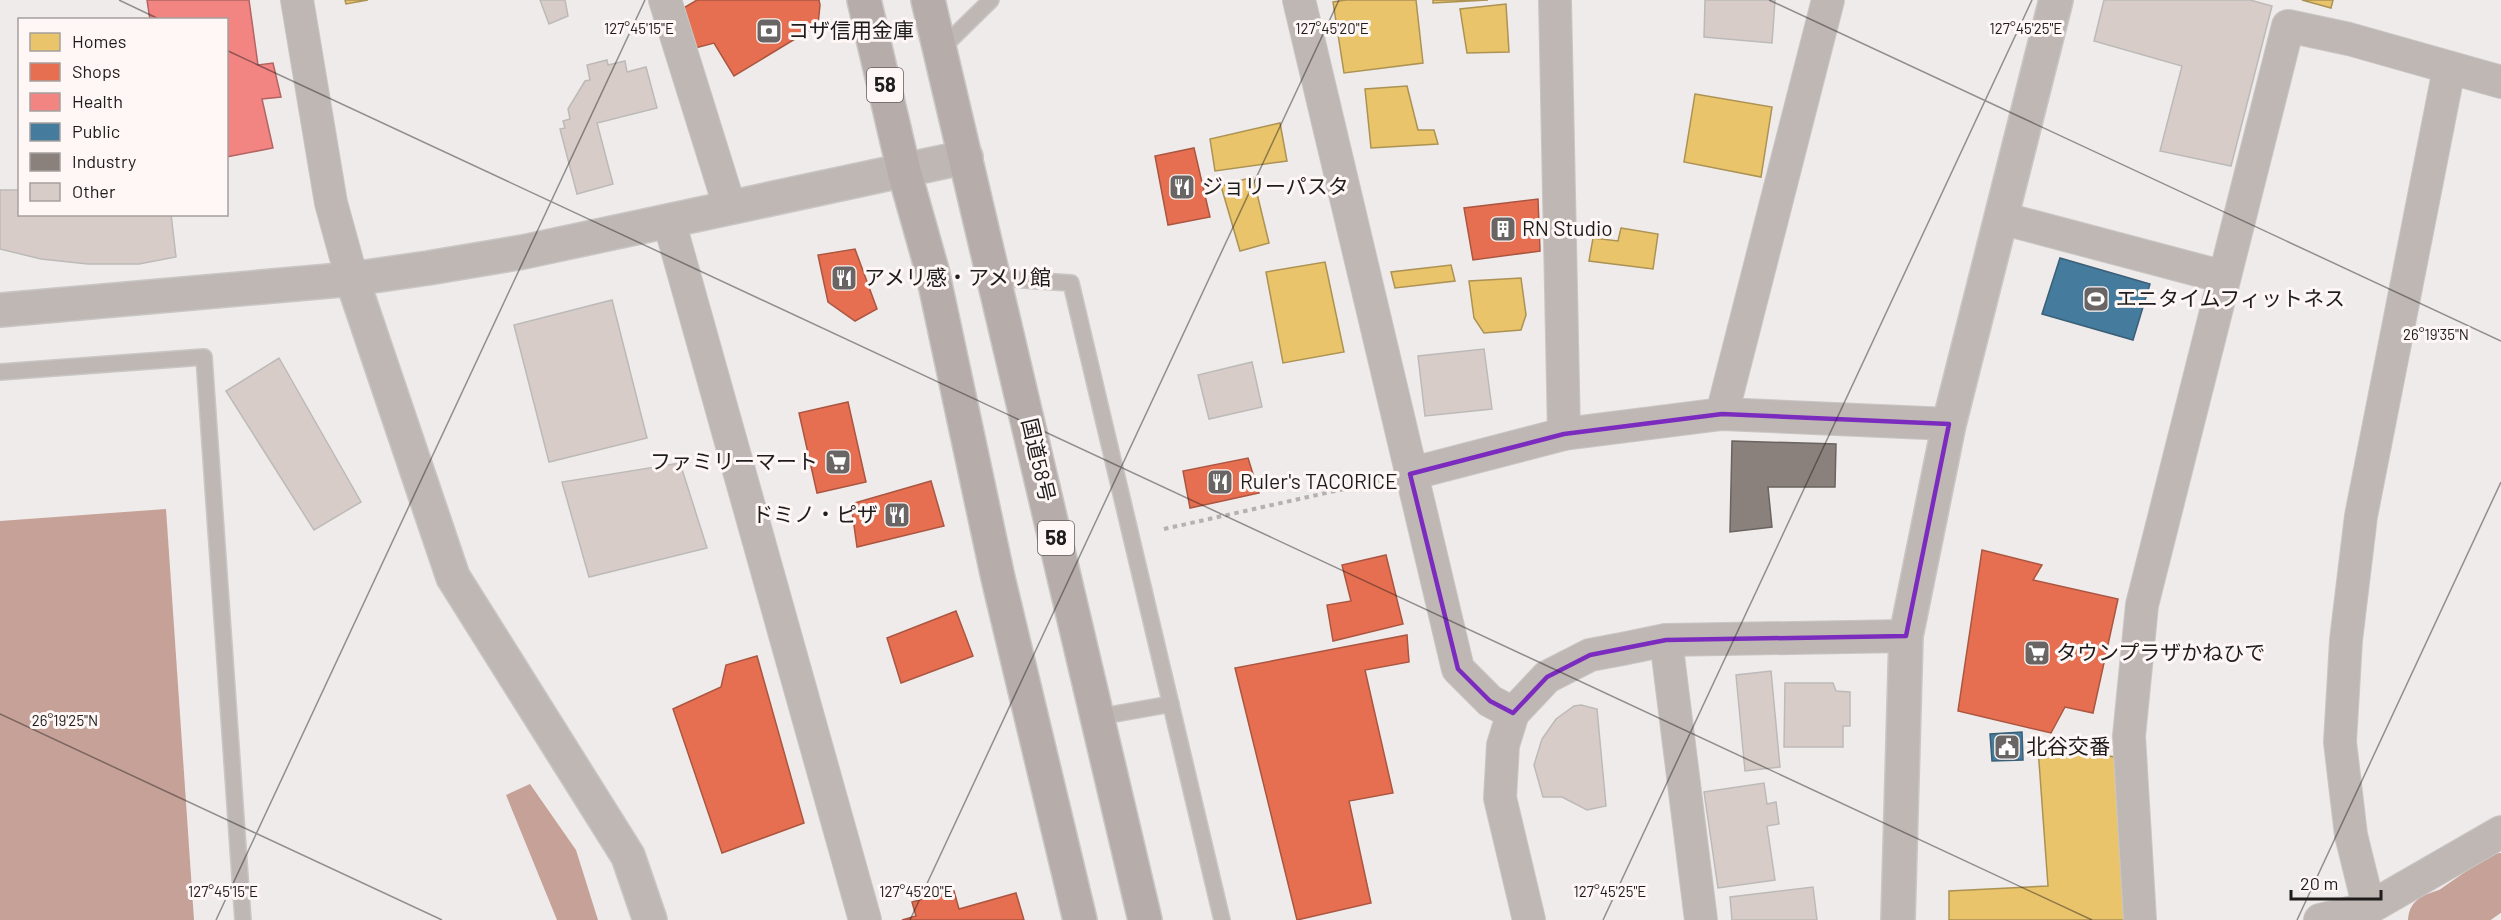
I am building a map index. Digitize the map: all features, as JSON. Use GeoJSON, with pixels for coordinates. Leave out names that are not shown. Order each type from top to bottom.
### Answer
{"type":"FeatureCollection","features":[{"type":"Feature","properties":{"kind":"highway","name":"58"},"geometry":{"type":"LineString","coordinates":[[864,0],[904,171],[932,270],[995,566],[1080,920]]}},
{"type":"Feature","properties":{"kind":"highway","name":"国道58号"},"geometry":{"type":"LineString","coordinates":[[928,0],[1145,920]]}},
{"type":"Feature","properties":{"kind":"street"},"geometry":{"type":"LineString","coordinates":[[297,0],[331,203],[352,279],[453,577],[628,856],[650,920]]}},
{"type":"Feature","properties":{"kind":"street"},"geometry":{"type":"LineString","coordinates":[[665,0],[730,208]]}},
{"type":"Feature","properties":{"kind":"street"},"geometry":{"type":"LineString","coordinates":[[1299,0],[1458,669],[1490,701],[1513,713]]}},
{"type":"Feature","properties":{"kind":"street"},"geometry":{"type":"LineString","coordinates":[[1555,0],[1564,434]]}},
{"type":"Feature","properties":{"kind":"street"},"geometry":{"type":"LineString","coordinates":[[1722,414],[1828,0]]}},
{"type":"Feature","properties":{"kind":"street"},"geometry":{"type":"LineString","coordinates":[[1898,920],[1906,636],[1949,424],[2056,0]]}},
{"type":"Feature","properties":{"kind":"street"},"geometry":{"type":"LineString","coordinates":[[2140,920],[2129,736],[2142,605],[2288,26],[2349,39],[2501,82]]}},
{"type":"Feature","properties":{"kind":"street"},"geometry":{"type":"LineString","coordinates":[[2369,908],[2351,835],[2340,742],[2346,640],[2361,516],[2449,69]]}},
{"type":"Feature","properties":{"kind":"street"},"geometry":{"type":"LineString","coordinates":[[0,309],[352,279],[523,252],[966,157]]}},
{"type":"Feature","properties":{"kind":"street"},"geometry":{"type":"LineString","coordinates":[[2001,218],[2224,277]]}},
{"type":"Feature","properties":{"kind":"street"},"geometry":{"type":"LineString","coordinates":[[669,221],[865,920]]}},
{"type":"Feature","properties":{"kind":"street"},"geometry":{"type":"LineString","coordinates":[[1410,474],[1564,434],[1722,414],[1949,424]]}},
{"type":"Feature","properties":{"kind":"street"},"geometry":{"type":"LineString","coordinates":[[1528,920],[1500,798],[1503,745],[1513,713],[1547,677],[1590,655],[1666,640],[1906,636]]}},
{"type":"Feature","properties":{"kind":"street"},"geometry":{"type":"LineString","coordinates":[[1666,640],[1701,920]]}},
{"type":"Feature","properties":{"kind":"street"},"geometry":{"type":"LineString","coordinates":[[2320,920],[2369,908],[2501,832]]}},
{"type":"Feature","properties":{"kind":"lane"},"geometry":{"type":"LineString","coordinates":[[939,51],[991,0]]}},
{"type":"Feature","properties":{"kind":"lane"},"geometry":{"type":"LineString","coordinates":[[995,278],[1071,283],[1222,920]]}},
{"type":"Feature","properties":{"kind":"lane"},"geometry":{"type":"LineString","coordinates":[[0,372],[204,357],[243,920]]}},
{"type":"Feature","properties":{"kind":"lane"},"geometry":{"type":"LineString","coordinates":[[1098,717],[1171,704]]}},
{"type":"Feature","properties":{"kind":"path"},"geometry":{"type":"LineString","coordinates":[[1164,530],[1410,474]]}},
{"type":"Feature","properties":{"kind":"highlighted area"},"geometry":{"type":"Polygon","coordinates":[[[1722,414],[1949,424],[1906,636],[1666,640],[1590,655],[1547,677],[1513,713],[1490,701],[1458,669],[1410,474],[1564,434],[1722,414]]]}},
{"type":"Feature","properties":{"kind":"shaded area"},"geometry":{"type":"Polygon","coordinates":[[[166,509],[194,920],[0,920],[0,521],[166,509]]]}},
{"type":"Feature","properties":{"kind":"shaded area"},"geometry":{"type":"Polygon","coordinates":[[[530,784],[576,850],[598,920],[557,920],[506,795],[530,784]]]}},
{"type":"Feature","properties":{"kind":"building: Homes"},"geometry":{"type":"Polygon","coordinates":[[[345,0],[368,0],[346,4],[345,0]]]}},
{"type":"Feature","properties":{"kind":"building: Homes"},"geometry":{"type":"Polygon","coordinates":[[[1416,0],[1423,63],[1344,73],[1333,2],[1416,0]]]}},
{"type":"Feature","properties":{"kind":"building: Homes"},"geometry":{"type":"Polygon","coordinates":[[[1433,0],[1488,0],[1433,3],[1433,0]]]}},
{"type":"Feature","properties":{"kind":"building: Homes"},"geometry":{"type":"Polygon","coordinates":[[[2302,0],[2333,0],[2331,8],[2302,0]]]}},
{"type":"Feature","properties":{"kind":"building: Homes"},"geometry":{"type":"Polygon","coordinates":[[[1506,4],[1509,52],[1467,53],[1460,9],[1506,4]]]}},
{"type":"Feature","properties":{"kind":"building: Homes"},"geometry":{"type":"Polygon","coordinates":[[[1407,86],[1418,130],[1434,130],[1438,144],[1371,148],[1365,89],[1407,86]]]}},
{"type":"Feature","properties":{"kind":"building: Homes"},"geometry":{"type":"Polygon","coordinates":[[[1695,94],[1772,107],[1761,177],[1684,162],[1695,94]]]}},
{"type":"Feature","properties":{"kind":"building: Homes"},"geometry":{"type":"Polygon","coordinates":[[[1280,123],[1287,161],[1215,171],[1210,139],[1280,123]]]}},
{"type":"Feature","properties":{"kind":"building: Homes"},"geometry":{"type":"Polygon","coordinates":[[[1253,177],[1269,243],[1240,251],[1221,186],[1253,177]]]}},
{"type":"Feature","properties":{"kind":"building: Homes"},"geometry":{"type":"Polygon","coordinates":[[[1621,228],[1658,234],[1653,269],[1589,261],[1593,238],[1618,241],[1621,228]]]}},
{"type":"Feature","properties":{"kind":"building: Homes"},"geometry":{"type":"Polygon","coordinates":[[[1325,262],[1344,352],[1283,363],[1266,272],[1325,262]]]}},
{"type":"Feature","properties":{"kind":"building: Homes"},"geometry":{"type":"Polygon","coordinates":[[[1451,265],[1455,281],[1395,288],[1391,272],[1451,265]]]}},
{"type":"Feature","properties":{"kind":"building: Homes"},"geometry":{"type":"Polygon","coordinates":[[[1521,278],[1526,315],[1521,330],[1484,333],[1474,318],[1469,281],[1521,278]]]}},
{"type":"Feature","properties":{"kind":"building: Homes"},"geometry":{"type":"Polygon","coordinates":[[[2038,748],[2116,757],[2127,920],[1949,920],[1949,891],[2048,886],[2038,748]]]}},
{"type":"Feature","properties":{"kind":"building: Shops"},"geometry":{"type":"Polygon","coordinates":[[[697,0],[819,0],[818,25],[734,76],[714,43],[691,49],[680,10],[697,0]]]}},
{"type":"Feature","properties":{"kind":"building: Shops","name":"ジョリーパスタ"},"geometry":{"type":"Polygon","coordinates":[[[1194,148],[1210,217],[1168,225],[1155,156],[1194,148]]]}},
{"type":"Feature","properties":{"kind":"building: Shops","name":"RN Studio"},"geometry":{"type":"Polygon","coordinates":[[[1538,199],[1540,251],[1473,260],[1464,208],[1538,199]]]}},
{"type":"Feature","properties":{"kind":"building: Shops","name":"アメリ感・アメリ館"},"geometry":{"type":"Polygon","coordinates":[[[855,249],[877,309],[855,321],[828,302],[818,255],[855,249]]]}},
{"type":"Feature","properties":{"kind":"building: Shops"},"geometry":{"type":"Polygon","coordinates":[[[848,402],[866,482],[817,493],[799,413],[848,402]]]}},
{"type":"Feature","properties":{"kind":"building: Shops","name":"Ruler's TACORICE"},"geometry":{"type":"Polygon","coordinates":[[[1248,458],[1259,493],[1190,508],[1183,471],[1248,458]]]}},
{"type":"Feature","properties":{"kind":"building: Shops","name":"ドミノ・ピザ"},"geometry":{"type":"Polygon","coordinates":[[[931,481],[944,526],[857,547],[851,504],[931,481]]]}},
{"type":"Feature","properties":{"kind":"building: Shops","name":"タウンプラザかねひで"},"geometry":{"type":"Polygon","coordinates":[[[1982,550],[2042,565],[2033,580],[2118,599],[2093,713],[2065,707],[2051,733],[1958,711],[1982,550]]]}},
{"type":"Feature","properties":{"kind":"building: Shops"},"geometry":{"type":"Polygon","coordinates":[[[1386,555],[1403,624],[1333,641],[1327,605],[1351,601],[1342,565],[1386,555]]]}},
{"type":"Feature","properties":{"kind":"building: Shops"},"geometry":{"type":"Polygon","coordinates":[[[956,611],[973,656],[901,683],[887,638],[956,611]]]}},
{"type":"Feature","properties":{"kind":"building: Shops"},"geometry":{"type":"Polygon","coordinates":[[[1407,635],[1409,662],[1365,670],[1393,793],[1349,801],[1371,903],[1297,920],[1235,668],[1407,635]]]}},
{"type":"Feature","properties":{"kind":"building: Shops"},"geometry":{"type":"Polygon","coordinates":[[[757,656],[804,823],[722,853],[673,709],[721,687],[726,665],[757,656]]]}},
{"type":"Feature","properties":{"kind":"building: Shops"},"geometry":{"type":"Polygon","coordinates":[[[954,891],[959,909],[1016,893],[1024,920],[902,920],[916,916],[912,902],[954,891]]]}},
{"type":"Feature","properties":{"kind":"building: Health"},"geometry":{"type":"Polygon","coordinates":[[[147,0],[249,0],[258,65],[273,63],[281,97],[262,99],[273,148],[228,157],[228,18],[150,18],[147,0]]]}},
{"type":"Feature","properties":{"kind":"building: Public","name":"エニタイムフィットネス"},"geometry":{"type":"Polygon","coordinates":[[[2060,258],[2150,284],[2133,340],[2042,314],[2060,258]]]}},
{"type":"Feature","properties":{"kind":"building: Public","name":"北谷交番"},"geometry":{"type":"Polygon","coordinates":[[[2022,732],[2023,760],[1992,761],[1990,734],[2022,732]]]}},
{"type":"Feature","properties":{"kind":"building: Industry"},"geometry":{"type":"Polygon","coordinates":[[[1732,441],[1836,444],[1835,487],[1768,487],[1772,527],[1730,532],[1732,441]]]}},
{"type":"Feature","properties":{"kind":"building: Other"},"geometry":{"type":"Polygon","coordinates":[[[540,0],[565,0],[568,16],[549,24],[540,0]]]}},
{"type":"Feature","properties":{"kind":"building: Other"},"geometry":{"type":"Polygon","coordinates":[[[1705,0],[1775,0],[1772,43],[1704,37],[1705,0]]]}},
{"type":"Feature","properties":{"kind":"building: Other"},"geometry":{"type":"Polygon","coordinates":[[[2104,0],[2250,0],[2272,6],[2231,166],[2160,151],[2182,66],[2094,41],[2104,0]]]}},
{"type":"Feature","properties":{"kind":"building: Other"},"geometry":{"type":"Polygon","coordinates":[[[607,60],[608,65],[625,61],[627,72],[646,67],[657,108],[597,123],[613,184],[577,194],[560,129],[565,128],[563,121],[570,119],[568,109],[585,81],[590,80],[587,65],[607,60]]]}},
{"type":"Feature","properties":{"kind":"building: Other"},"geometry":{"type":"Polygon","coordinates":[[[0,190],[18,190],[18,216],[171,216],[176,257],[139,264],[88,264],[41,259],[0,249],[0,190]]]}},
{"type":"Feature","properties":{"kind":"building: Other"},"geometry":{"type":"Polygon","coordinates":[[[612,300],[647,438],[549,462],[514,325],[612,300]]]}},
{"type":"Feature","properties":{"kind":"building: Other"},"geometry":{"type":"Polygon","coordinates":[[[1484,349],[1492,409],[1425,416],[1418,356],[1484,349]]]}},
{"type":"Feature","properties":{"kind":"building: Other"},"geometry":{"type":"Polygon","coordinates":[[[279,358],[361,502],[314,530],[226,391],[279,358]]]}},
{"type":"Feature","properties":{"kind":"building: Other"},"geometry":{"type":"Polygon","coordinates":[[[1252,362],[1262,407],[1209,419],[1198,375],[1252,362]]]}},
{"type":"Feature","properties":{"kind":"building: Other"},"geometry":{"type":"Polygon","coordinates":[[[680,463],[707,548],[589,577],[562,482],[680,463]]]}},
{"type":"Feature","properties":{"kind":"building: Other"},"geometry":{"type":"Polygon","coordinates":[[[1771,671],[1780,767],[1745,771],[1736,675],[1771,671]]]}},
{"type":"Feature","properties":{"kind":"building: Other"},"geometry":{"type":"Polygon","coordinates":[[[1785,683],[1833,683],[1836,691],[1850,692],[1850,726],[1843,726],[1843,747],[1784,747],[1785,683]]]}},
{"type":"Feature","properties":{"kind":"building: Other"},"geometry":{"type":"Polygon","coordinates":[[[1581,705],[1597,709],[1606,806],[1587,810],[1562,797],[1543,797],[1534,765],[1542,739],[1556,719],[1574,706],[1581,705]]]}},
{"type":"Feature","properties":{"kind":"building: Other"},"geometry":{"type":"Polygon","coordinates":[[[1764,783],[1767,804],[1776,802],[1779,824],[1767,826],[1775,880],[1718,888],[1704,792],[1764,783]]]}},
{"type":"Feature","properties":{"kind":"building: Other"},"geometry":{"type":"Polygon","coordinates":[[[1813,887],[1817,920],[1732,920],[1730,897],[1813,887]]]}},
{"type":"Feature","properties":{"kind":"waterway"},"geometry":{"type":"LineString","coordinates":[[2435,920],[2452,914],[2501,880]]}},
{"type":"Feature","properties":{"kind":"place","name":"コザ信用金庫"},"geometry":{"type":"Point","coordinates":[769,31]}},
{"type":"Feature","properties":{"kind":"place","name":"ジョリーパスタ"},"geometry":{"type":"Point","coordinates":[1182,187]}},
{"type":"Feature","properties":{"kind":"place","name":"RN Studio"},"geometry":{"type":"Point","coordinates":[1503,229]}},
{"type":"Feature","properties":{"kind":"place","name":"アメリ感・アメリ館"},"geometry":{"type":"Point","coordinates":[844,278]}},
{"type":"Feature","properties":{"kind":"place","name":"エニタイムフィットネス"},"geometry":{"type":"Point","coordinates":[2096,299]}},
{"type":"Feature","properties":{"kind":"place","name":"ファミリーマート"},"geometry":{"type":"Point","coordinates":[838,462]}},
{"type":"Feature","properties":{"kind":"place","name":"Ruler's TACORICE"},"geometry":{"type":"Point","coordinates":[1220,482]}},
{"type":"Feature","properties":{"kind":"place","name":"ドミノ・ピザ"},"geometry":{"type":"Point","coordinates":[897,515]}},
{"type":"Feature","properties":{"kind":"place","name":"タウンプラザかねひで"},"geometry":{"type":"Point","coordinates":[2037,653]}},
{"type":"Feature","properties":{"kind":"place","name":"北谷交番"},"geometry":{"type":"Point","coordinates":[2007,747]}}]}
